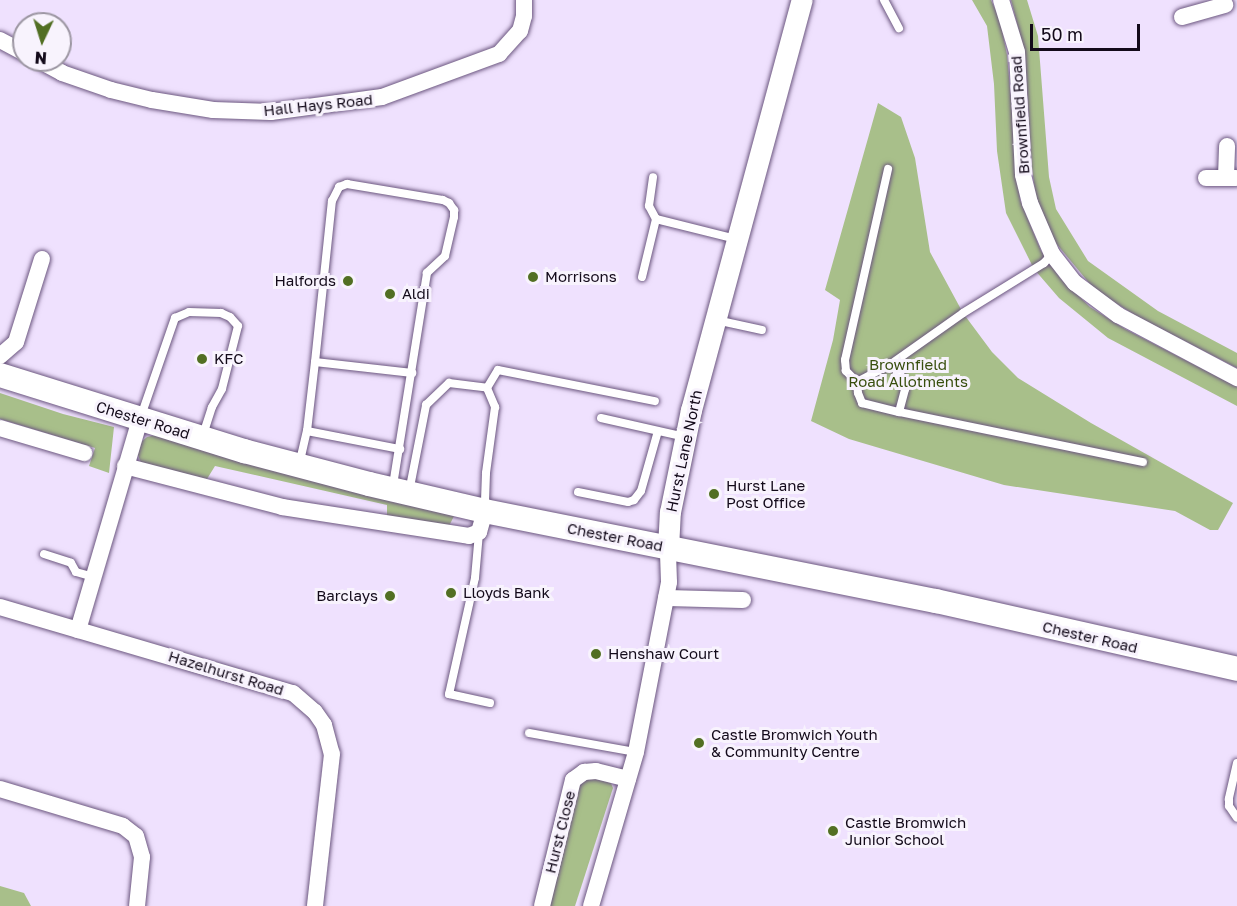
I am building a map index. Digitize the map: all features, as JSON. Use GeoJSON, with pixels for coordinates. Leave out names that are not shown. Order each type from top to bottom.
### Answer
{"type":"FeatureCollection","features":[{"type":"Feature","properties":{"kind":"main road","name":"Chester Road"},"geometry":{"type":"LineString","coordinates":[[0,375],[201,438],[400,491],[482,522],[668,548],[936,601],[1237,669]]}},
{"type":"Feature","properties":{"kind":"street","name":"Hall Hays Road"},"geometry":{"type":"LineString","coordinates":[[60,72],[101,87],[152,100],[213,110],[271,112],[382,97],[499,54],[520,31],[524,15],[524,0]]}},
{"type":"Feature","properties":{"kind":"street","name":"Hurst Lane North"},"geometry":{"type":"LineString","coordinates":[[591,906],[636,752],[669,582],[670,512],[685,437],[736,239],[802,0]]}},
{"type":"Feature","properties":{"kind":"street","name":"Brownfield Road"},"geometry":{"type":"LineString","coordinates":[[1001,0],[1017,52],[1023,175],[1033,212],[1052,254],[1075,283],[1118,315],[1237,378]]}},
{"type":"Feature","properties":{"kind":"street"},"geometry":{"type":"LineString","coordinates":[[1182,17],[1201,5],[1225,5]]}},
{"type":"Feature","properties":{"kind":"street"},"geometry":{"type":"LineString","coordinates":[[1206,178],[1232,178],[1227,146]]}},
{"type":"Feature","properties":{"kind":"street"},"geometry":{"type":"LineString","coordinates":[[0,356],[16,342],[42,260]]}},
{"type":"Feature","properties":{"kind":"street"},"geometry":{"type":"LineString","coordinates":[[78,630],[140,419]]}},
{"type":"Feature","properties":{"kind":"street"},"geometry":{"type":"LineString","coordinates":[[0,428],[84,453]]}},
{"type":"Feature","properties":{"kind":"street"},"geometry":{"type":"LineString","coordinates":[[125,466],[282,507],[469,536],[482,522]]}},
{"type":"Feature","properties":{"kind":"street"},"geometry":{"type":"LineString","coordinates":[[666,598],[743,600]]}},
{"type":"Feature","properties":{"kind":"street","name":"Hazelhurst Road"},"geometry":{"type":"LineString","coordinates":[[0,607],[293,693],[315,712],[324,725],[332,754],[315,906]]}},
{"type":"Feature","properties":{"kind":"street","name":"Hurst Close"},"geometry":{"type":"LineString","coordinates":[[542,906],[573,780],[584,772],[596,771],[628,779]]}},
{"type":"Feature","properties":{"kind":"street"},"geometry":{"type":"LineString","coordinates":[[0,789],[123,826],[136,836],[142,857],[137,906]]}},
{"type":"Feature","properties":{"kind":"lane"},"geometry":{"type":"LineString","coordinates":[[884,0],[899,28]]}},
{"type":"Feature","properties":{"kind":"lane"},"geometry":{"type":"LineString","coordinates":[[888,169],[845,360],[846,371],[857,382],[862,403],[1143,462]]}},
{"type":"Feature","properties":{"kind":"lane"},"geometry":{"type":"LineString","coordinates":[[642,277],[656,219],[649,206],[653,177]]}},
{"type":"Feature","properties":{"kind":"lane"},"geometry":{"type":"LineString","coordinates":[[298,465],[307,431],[332,201],[339,187],[347,184],[443,200],[454,210],[445,256],[427,273],[400,449],[400,491]]}},
{"type":"Feature","properties":{"kind":"lane"},"geometry":{"type":"LineString","coordinates":[[656,219],[736,239]]}},
{"type":"Feature","properties":{"kind":"lane"},"geometry":{"type":"LineString","coordinates":[[857,382],[891,364],[963,313],[1044,263],[1052,254]]}},
{"type":"Feature","properties":{"kind":"lane"},"geometry":{"type":"LineString","coordinates":[[140,419],[175,318],[189,312],[206,311],[230,317],[238,326],[222,389],[212,407],[201,438]]}},
{"type":"Feature","properties":{"kind":"lane"},"geometry":{"type":"LineString","coordinates":[[716,320],[762,330]]}},
{"type":"Feature","properties":{"kind":"lane"},"geometry":{"type":"LineString","coordinates":[[315,362],[412,373]]}},
{"type":"Feature","properties":{"kind":"lane"},"geometry":{"type":"LineString","coordinates":[[891,364],[900,374],[905,389],[899,412]]}},
{"type":"Feature","properties":{"kind":"lane"},"geometry":{"type":"LineString","coordinates":[[487,388],[498,369],[655,402]]}},
{"type":"Feature","properties":{"kind":"lane"},"geometry":{"type":"LineString","coordinates":[[400,491],[426,405],[449,383],[487,388]]}},
{"type":"Feature","properties":{"kind":"lane"},"geometry":{"type":"LineString","coordinates":[[487,388],[495,407],[482,522],[475,578],[449,694],[490,703]]}},
{"type":"Feature","properties":{"kind":"lane"},"geometry":{"type":"LineString","coordinates":[[601,418],[685,437]]}},
{"type":"Feature","properties":{"kind":"lane"},"geometry":{"type":"LineString","coordinates":[[307,431],[400,449]]}},
{"type":"Feature","properties":{"kind":"lane"},"geometry":{"type":"LineString","coordinates":[[578,492],[628,502],[634,500],[641,491],[658,431]]}},
{"type":"Feature","properties":{"kind":"lane"},"geometry":{"type":"LineString","coordinates":[[44,554],[71,563],[76,572],[93,577]]}},
{"type":"Feature","properties":{"kind":"lane"},"geometry":{"type":"LineString","coordinates":[[530,733],[636,752]]}},
{"type":"Feature","properties":{"kind":"lane"},"geometry":{"type":"LineString","coordinates":[[1237,763],[1229,799],[1229,806],[1237,818]]}},
{"type":"Feature","properties":{"kind":"green space"},"geometry":{"type":"Polygon","coordinates":[[[972,0],[991,0],[1000,20],[1007,55],[1020,200],[1041,251],[1060,278],[1090,307],[1125,329],[1237,387],[1237,406],[1108,338],[1059,298],[1034,269],[1006,213],[997,151],[994,84],[987,26],[972,0]]]}},
{"type":"Feature","properties":{"kind":"green space"},"geometry":{"type":"Polygon","coordinates":[[[1011,0],[1027,0],[1038,36],[1049,177],[1056,209],[1088,261],[1158,311],[1237,353],[1237,368],[1138,317],[1095,290],[1055,242],[1036,197],[1032,169],[1025,54],[1011,0]]]}},
{"type":"Feature","properties":{"kind":"green space","name":"Brownfield Road Allotments"},"geometry":{"type":"Polygon","coordinates":[[[878,103],[901,117],[915,158],[930,252],[963,313],[992,352],[1018,378],[1091,423],[1233,503],[1218,530],[1210,530],[1175,511],[1004,485],[849,439],[811,421],[833,340],[840,300],[825,290],[878,103]]]}},
{"type":"Feature","properties":{"kind":"green space"},"geometry":{"type":"Polygon","coordinates":[[[0,393],[63,414],[114,427],[109,473],[89,466],[95,448],[0,419],[0,393]]]}},
{"type":"Feature","properties":{"kind":"green space"},"geometry":{"type":"Polygon","coordinates":[[[155,435],[454,516],[449,526],[387,516],[387,505],[215,466],[207,479],[141,463],[138,455],[140,443],[147,437],[155,435]]]}},
{"type":"Feature","properties":{"kind":"green space"},"geometry":{"type":"Polygon","coordinates":[[[585,778],[609,779],[613,788],[575,906],[549,906],[579,787],[585,778]]]}},
{"type":"Feature","properties":{"kind":"green space"},"geometry":{"type":"Polygon","coordinates":[[[0,886],[24,893],[31,906],[0,906],[0,886]]]}},
{"type":"Feature","properties":{"kind":"place","name":"Morrisons"},"geometry":{"type":"Point","coordinates":[533,277]}},
{"type":"Feature","properties":{"kind":"place","name":"Halfords"},"geometry":{"type":"Point","coordinates":[348,281]}},
{"type":"Feature","properties":{"kind":"place","name":"Aldi"},"geometry":{"type":"Point","coordinates":[390,294]}},
{"type":"Feature","properties":{"kind":"place","name":"KFC"},"geometry":{"type":"Point","coordinates":[202,359]}},
{"type":"Feature","properties":{"kind":"place","name":"Hurst Lane Post Office"},"geometry":{"type":"Point","coordinates":[714,494]}},
{"type":"Feature","properties":{"kind":"place","name":"Lloyds Bank"},"geometry":{"type":"Point","coordinates":[451,593]}},
{"type":"Feature","properties":{"kind":"place","name":"Barclays"},"geometry":{"type":"Point","coordinates":[390,596]}},
{"type":"Feature","properties":{"kind":"place","name":"Henshaw Court"},"geometry":{"type":"Point","coordinates":[596,654]}},
{"type":"Feature","properties":{"kind":"place","name":"Castle Bromwich Youth & Community Centre"},"geometry":{"type":"Point","coordinates":[699,743]}},
{"type":"Feature","properties":{"kind":"place","name":"Castle Bromwich Junior School"},"geometry":{"type":"Point","coordinates":[833,831]}}]}
